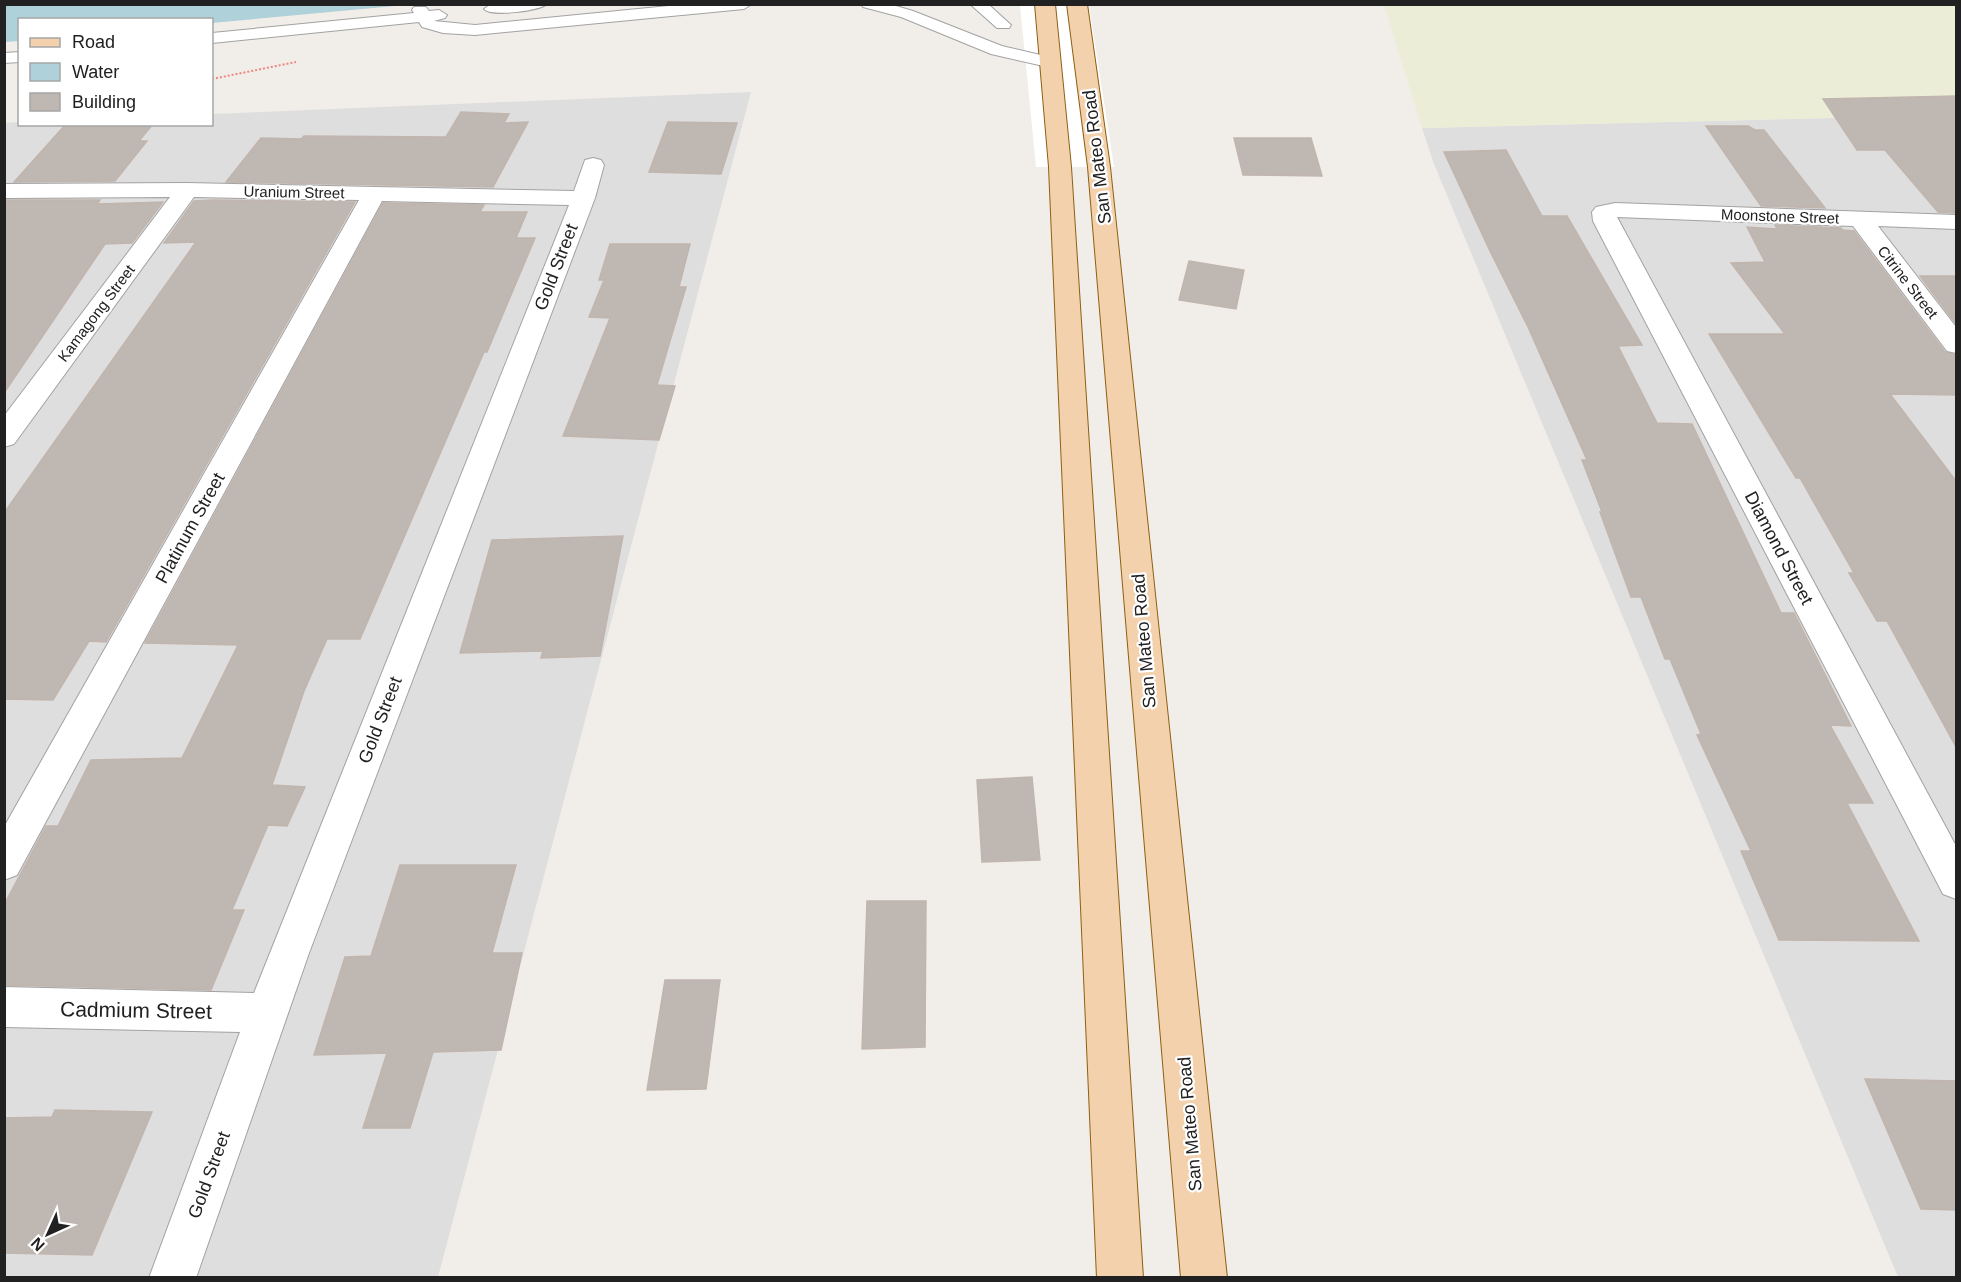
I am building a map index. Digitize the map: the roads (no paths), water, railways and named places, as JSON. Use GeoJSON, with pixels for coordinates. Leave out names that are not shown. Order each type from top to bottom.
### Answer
{"type":"FeatureCollection","features":[{"type":"Feature","properties":{"kind":"main road","name":"San Mateo Road"},"geometry":{"type":"LineString","coordinates":[[1045,4],[1060,167],[1120,1278]]}},
{"type":"Feature","properties":{"kind":"main road","name":"San Mateo Road"},"geometry":{"type":"LineString","coordinates":[[1077,4],[1099,167],[1204,1278]]}},
{"type":"Feature","properties":{"kind":"street","name":"Gold Street"},"geometry":{"type":"LineString","coordinates":[[172,1278],[267,1013],[584,198],[593,165]]}},
{"type":"Feature","properties":{"kind":"street","name":"Uranium Street"},"geometry":{"type":"LineString","coordinates":[[4,191],[187,190],[584,198]]}},
{"type":"Feature","properties":{"kind":"street","name":"Kamagong Street"},"geometry":{"type":"LineString","coordinates":[[4,437],[187,190]]}},
{"type":"Feature","properties":{"kind":"street","name":"Platinum Street"},"geometry":{"type":"LineString","coordinates":[[4,863],[375,193]]}},
{"type":"Feature","properties":{"kind":"street","name":"Moonstone Street"},"geometry":{"type":"LineString","coordinates":[[1604,213],[1615,210],[1956,222]]}},
{"type":"Feature","properties":{"kind":"street","name":"Diamond Street"},"geometry":{"type":"LineString","coordinates":[[1604,213],[1605,221],[1956,882]]}},
{"type":"Feature","properties":{"kind":"street","name":"Citrine Street"},"geometry":{"type":"LineString","coordinates":[[1860,219],[1956,345]]}},
{"type":"Feature","properties":{"kind":"street","name":"Cadmium Street"},"geometry":{"type":"LineString","coordinates":[[4,1007],[267,1013]]}},
{"type":"Feature","properties":{"kind":"lane"},"geometry":{"type":"LineString","coordinates":[[480,10],[539,4]]}},
{"type":"Feature","properties":{"kind":"lane"},"geometry":{"type":"LineString","coordinates":[[422,13],[428,24],[443,28],[475,30],[744,4]]}},
{"type":"Feature","properties":{"kind":"lane"},"geometry":{"type":"LineString","coordinates":[[869,4],[907,14],[1053,73]]}},
{"type":"Feature","properties":{"kind":"lane"},"geometry":{"type":"LineString","coordinates":[[978,4],[1003,25]]}},
{"type":"Feature","properties":{"kind":"lane"},"geometry":{"type":"LineString","coordinates":[[213,38],[422,13],[458,13]]}},
{"type":"Feature","properties":{"kind":"water"},"geometry":{"type":"Polygon","coordinates":[[[5,4],[406,4],[213,23],[213,18],[18,18],[18,41],[5,42],[5,4]]]}}]}
